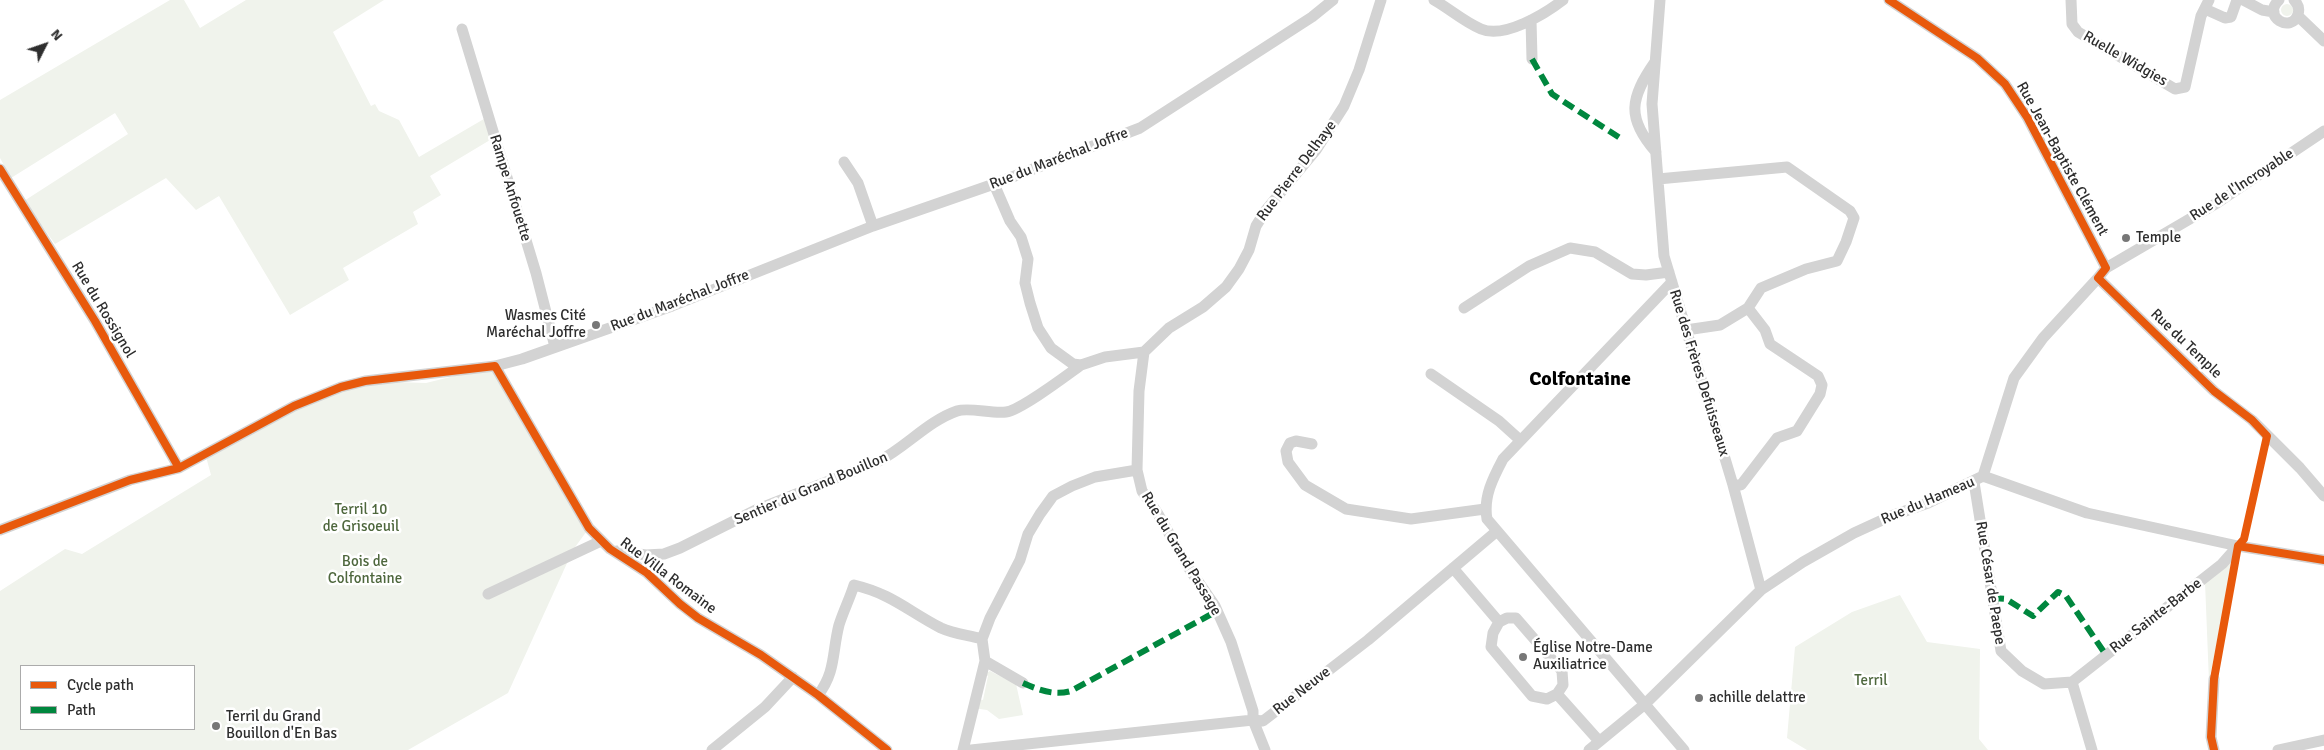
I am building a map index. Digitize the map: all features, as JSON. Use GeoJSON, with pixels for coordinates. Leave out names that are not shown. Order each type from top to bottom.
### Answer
{"type":"FeatureCollection","features":[{"type":"Feature","properties":{"kind":"street","name":"Rue du Maréchal Joffre"},"geometry":{"type":"LineString","coordinates":[[0,530],[130,480],[179,468],[294,406],[341,388],[365,381],[495,366],[555,347],[672,306],[873,226],[994,184],[1140,128],[1312,17],[1333,0]]}},
{"type":"Feature","properties":{"kind":"street","name":"Rue Pierre Delhaye"},"geometry":{"type":"LineString","coordinates":[[1144,352],[1169,328],[1203,307],[1226,287],[1239,269],[1249,250],[1256,226],[1266,210],[1316,150],[1344,106],[1359,70],[1381,0]]}},
{"type":"Feature","properties":{"kind":"street"},"geometry":{"type":"LineString","coordinates":[[1434,0],[1449,8],[1466,22],[1483,30],[1502,30],[1532,20],[1547,13],[1563,0]]}},
{"type":"Feature","properties":{"kind":"street","name":"Rue des Frères Defuisseaux"},"geometry":{"type":"LineString","coordinates":[[1660,0],[1652,104],[1664,256],[1733,485],[1761,590]]}},
{"type":"Feature","properties":{"kind":"street","name":"Rue Jean-Baptiste Clément"},"geometry":{"type":"LineString","coordinates":[[1889,0],[1977,58],[2006,84],[2027,117],[2106,268]]}},
{"type":"Feature","properties":{"kind":"street","name":"Ruelle Widgies"},"geometry":{"type":"LineString","coordinates":[[2070,0],[2072,24],[2078,32],[2175,89],[2185,87],[2201,16],[2207,5],[2225,18],[2231,17],[2236,0]]}},
{"type":"Feature","properties":{"kind":"street"},"geometry":{"type":"LineString","coordinates":[[2243,0],[2262,10],[2274,12]]}},
{"type":"Feature","properties":{"kind":"street"},"geometry":{"type":"LineString","coordinates":[[2279,0],[2274,12],[2277,19],[2284,23],[2293,21],[2298,16],[2299,8],[2294,0]]}},
{"type":"Feature","properties":{"kind":"street"},"geometry":{"type":"LineString","coordinates":[[2298,16],[2324,41]]}},
{"type":"Feature","properties":{"kind":"street"},"geometry":{"type":"LineString","coordinates":[[1532,20],[1532,59]]}},
{"type":"Feature","properties":{"kind":"street","name":"Rampe Anfouette"},"geometry":{"type":"LineString","coordinates":[[462,29],[536,273],[555,347]]}},
{"type":"Feature","properties":{"kind":"street","name":"Rue des Frères Defuisseaux"},"geometry":{"type":"LineString","coordinates":[[1656,61],[1635,95],[1635,118],[1642,136],[1656,152]]}},
{"type":"Feature","properties":{"kind":"street","name":"Rue de l'Incroyable"},"geometry":{"type":"LineString","coordinates":[[2106,268],[2217,203],[2324,131]]}},
{"type":"Feature","properties":{"kind":"street"},"geometry":{"type":"LineString","coordinates":[[844,162],[858,183],[873,226]]}},
{"type":"Feature","properties":{"kind":"street"},"geometry":{"type":"LineString","coordinates":[[1658,179],[1787,167],[1850,211],[1854,218],[1837,261],[1806,270],[1761,288],[1748,308],[1720,325],[1686,330]]}},
{"type":"Feature","properties":{"kind":"street","name":"Rue du Rossignol"},"geometry":{"type":"LineString","coordinates":[[0,169],[95,321],[179,468]]}},
{"type":"Feature","properties":{"kind":"street"},"geometry":{"type":"LineString","coordinates":[[994,184],[1010,221],[1021,237],[1028,259],[1026,283],[1038,328],[1051,348],[1073,364],[1081,365]]}},
{"type":"Feature","properties":{"kind":"street"},"geometry":{"type":"LineString","coordinates":[[1464,308],[1529,266],[1570,248],[1595,252],[1632,274],[1671,277]]}},
{"type":"Feature","properties":{"kind":"street"},"geometry":{"type":"LineString","coordinates":[[1979,479],[2014,378],[2043,338],[2106,268]]}},
{"type":"Feature","properties":{"kind":"street"},"geometry":{"type":"LineString","coordinates":[[1671,277],[1503,459],[1490,484],[1485,509],[1487,520],[1684,750]]}},
{"type":"Feature","properties":{"kind":"street","name":"Rue du Temple"},"geometry":{"type":"LineString","coordinates":[[2098,278],[2214,391],[2252,420],[2300,468],[2324,496]]}},
{"type":"Feature","properties":{"kind":"street"},"geometry":{"type":"LineString","coordinates":[[1733,485],[1741,485],[1777,438],[1797,431],[1820,394],[1822,385],[1818,376],[1770,344],[1764,330],[1748,308]]}},
{"type":"Feature","properties":{"kind":"street","name":"Sentier du Grand Bouillon"},"geometry":{"type":"LineString","coordinates":[[610,549],[646,555],[664,554],[758,509],[879,461],[894,453],[940,418],[959,410],[1009,412],[1053,386],[1081,365],[1105,357],[1144,352]]}},
{"type":"Feature","properties":{"kind":"street","name":"Rue du Grand Passage"},"geometry":{"type":"LineString","coordinates":[[1144,352],[1139,392],[1137,470],[1142,491],[1158,514],[1190,570],[1215,606],[1231,642],[1253,711],[1253,720],[1265,750]]}},
{"type":"Feature","properties":{"kind":"street","name":"Rue Villa Romaine"},"geometry":{"type":"LineString","coordinates":[[495,366],[589,528],[601,541],[647,573],[698,618],[761,655],[793,677],[887,750]]}},
{"type":"Feature","properties":{"kind":"street"},"geometry":{"type":"LineString","coordinates":[[1431,374],[1499,420],[1520,440]]}},
{"type":"Feature","properties":{"kind":"street"},"geometry":{"type":"LineString","coordinates":[[1312,444],[1296,441],[1290,443],[1286,451],[1288,462],[1305,485],[1346,509],[1411,519],[1485,509]]}},
{"type":"Feature","properties":{"kind":"street"},"geometry":{"type":"LineString","coordinates":[[963,750],[985,661],[982,639],[990,618],[1020,560],[1028,534],[1052,496],[1095,477],[1137,470]]}},
{"type":"Feature","properties":{"kind":"street","name":"Rue du Hameau"},"geometry":{"type":"LineString","coordinates":[[1589,750],[1645,704],[1761,590],[1803,562],[1854,533],[1891,516],[1928,503],[1979,479],[2087,513],[2238,546],[2324,560]]}},
{"type":"Feature","properties":{"kind":"street","name":"Rue César de Paepe"},"geometry":{"type":"LineString","coordinates":[[1979,479],[2001,650],[2022,671],[2044,684],[2072,682]]}},
{"type":"Feature","properties":{"kind":"street","name":"Rue Neuve"},"geometry":{"type":"LineString","coordinates":[[971,750],[1253,720],[1263,721],[1368,640],[1497,531]]}},
{"type":"Feature","properties":{"kind":"street"},"geometry":{"type":"LineString","coordinates":[[488,594],[601,541]]}},
{"type":"Feature","properties":{"kind":"street","name":"Rue Sainte-Barbe"},"geometry":{"type":"LineString","coordinates":[[2072,682],[2222,564],[2238,546]]}},
{"type":"Feature","properties":{"kind":"street"},"geometry":{"type":"LineString","coordinates":[[1453,568],[1499,622]]}},
{"type":"Feature","properties":{"kind":"street"},"geometry":{"type":"LineString","coordinates":[[818,695],[827,684],[832,670],[840,624],[854,585],[876,590],[894,598],[942,629],[982,639]]}},
{"type":"Feature","properties":{"kind":"street"},"geometry":{"type":"LineString","coordinates":[[1507,618],[1516,618],[1562,671],[1563,685],[1557,694],[1547,699],[1532,696],[1491,647],[1493,633],[1499,622],[1507,618]]}},
{"type":"Feature","properties":{"kind":"street"},"geometry":{"type":"LineString","coordinates":[[985,661],[1024,683]]}},
{"type":"Feature","properties":{"kind":"street"},"geometry":{"type":"LineString","coordinates":[[712,750],[765,707],[793,677]]}},
{"type":"Feature","properties":{"kind":"street"},"geometry":{"type":"LineString","coordinates":[[2214,679],[2211,737],[2214,750]]}},
{"type":"Feature","properties":{"kind":"street"},"geometry":{"type":"LineString","coordinates":[[2072,682],[2092,750]]}},
{"type":"Feature","properties":{"kind":"street"},"geometry":{"type":"LineString","coordinates":[[1557,694],[1599,741]]}},
{"type":"Feature","properties":{"kind":"street"},"geometry":{"type":"LineString","coordinates":[[2278,750],[2324,740]]}},
{"type":"Feature","properties":{"kind":"green space"},"geometry":{"type":"Polygon","coordinates":[[[170,0],[184,0],[200,28],[246,0],[384,0],[333,32],[371,106],[375,104],[379,111],[399,120],[419,157],[489,116],[495,137],[430,176],[441,195],[413,212],[418,224],[343,268],[349,280],[290,315],[219,196],[196,210],[166,178],[55,244],[24,201],[128,134],[115,113],[11,178],[0,158],[0,100],[170,0]]]}},
{"type":"Feature","properties":{"kind":"green space"},"geometry":{"type":"Polygon","coordinates":[[[2287,4],[2293,10],[2287,16],[2281,10],[2287,4]]]}},
{"type":"Feature","properties":{"kind":"green space","name":"Bois de Colfontaine"},"geometry":{"type":"Polygon","coordinates":[[[495,366],[589,528],[573,550],[508,693],[408,750],[0,750],[0,591],[65,549],[82,554],[211,475],[205,453],[266,422],[365,381],[426,383],[495,366]]]}},
{"type":"Feature","properties":{"kind":"green space"},"geometry":{"type":"Polygon","coordinates":[[[2234,554],[2209,682],[2205,582],[2234,554]]]}},
{"type":"Feature","properties":{"kind":"green space","name":"Terril"},"geometry":{"type":"Polygon","coordinates":[[[1900,595],[1927,642],[1980,649],[1979,739],[1988,750],[1807,750],[1787,738],[1795,647],[1852,612],[1900,595]]]}},
{"type":"Feature","properties":{"kind":"green space"},"geometry":{"type":"Polygon","coordinates":[[[990,671],[1016,684],[1023,715],[999,719],[987,710],[973,708],[975,698],[983,700],[988,676],[984,674],[990,671]]]}},
{"type":"Feature","properties":{"kind":"marked path"},"geometry":{"type":"LineString","coordinates":[[1532,59],[1552,94],[1620,138]]}},
{"type":"Feature","properties":{"kind":"marked path"},"geometry":{"type":"LineString","coordinates":[[1992,598],[2006,599],[2033,616],[2058,592],[2066,596],[2106,655]]}},
{"type":"Feature","properties":{"kind":"marked path"},"geometry":{"type":"LineString","coordinates":[[1023,683],[1053,693],[1071,691],[1217,611]]}},
{"type":"Feature","properties":{"kind":"cycle path"},"geometry":{"type":"LineString","coordinates":[[1889,0],[1977,58],[2005,84],[2027,117],[2106,268],[2098,278],[2214,391],[2252,420],[2267,436],[2244,539],[2238,546],[2214,679],[2211,737],[2214,750]]}},
{"type":"Feature","properties":{"kind":"cycle path"},"geometry":{"type":"LineString","coordinates":[[0,169],[95,321],[179,468]]}},
{"type":"Feature","properties":{"kind":"cycle path"},"geometry":{"type":"LineString","coordinates":[[0,530],[130,480],[179,468],[294,406],[341,387],[365,381],[495,366],[589,528],[610,549],[647,573],[698,618],[761,655],[818,695],[887,750]]}},
{"type":"Feature","properties":{"kind":"cycle path"},"geometry":{"type":"LineString","coordinates":[[2238,546],[2324,560]]}},
{"type":"Feature","properties":{"kind":"place","name":"Temple"},"geometry":{"type":"Point","coordinates":[2126,238]}},
{"type":"Feature","properties":{"kind":"place","name":"Wasmes Cité Maréchal Joffre"},"geometry":{"type":"Point","coordinates":[596,325]}},
{"type":"Feature","properties":{"kind":"place","name":"Église Notre-Dame Auxiliatrice"},"geometry":{"type":"Point","coordinates":[1523,657]}},
{"type":"Feature","properties":{"kind":"place","name":"achille delattre"},"geometry":{"type":"Point","coordinates":[1699,698]}},
{"type":"Feature","properties":{"kind":"place","name":"Terril du Grand Bouillon d'En Bas"},"geometry":{"type":"Point","coordinates":[216,726]}},
{"type":"Feature","properties":{"kind":"district","name":"Colfontaine"},"geometry":{"type":"Point","coordinates":[1580,380]}},
{"type":"Feature","properties":{"kind":"park label","name":"Terril 10 de Grisoeuil"},"geometry":{"type":"Point","coordinates":[361,518]}}]}
